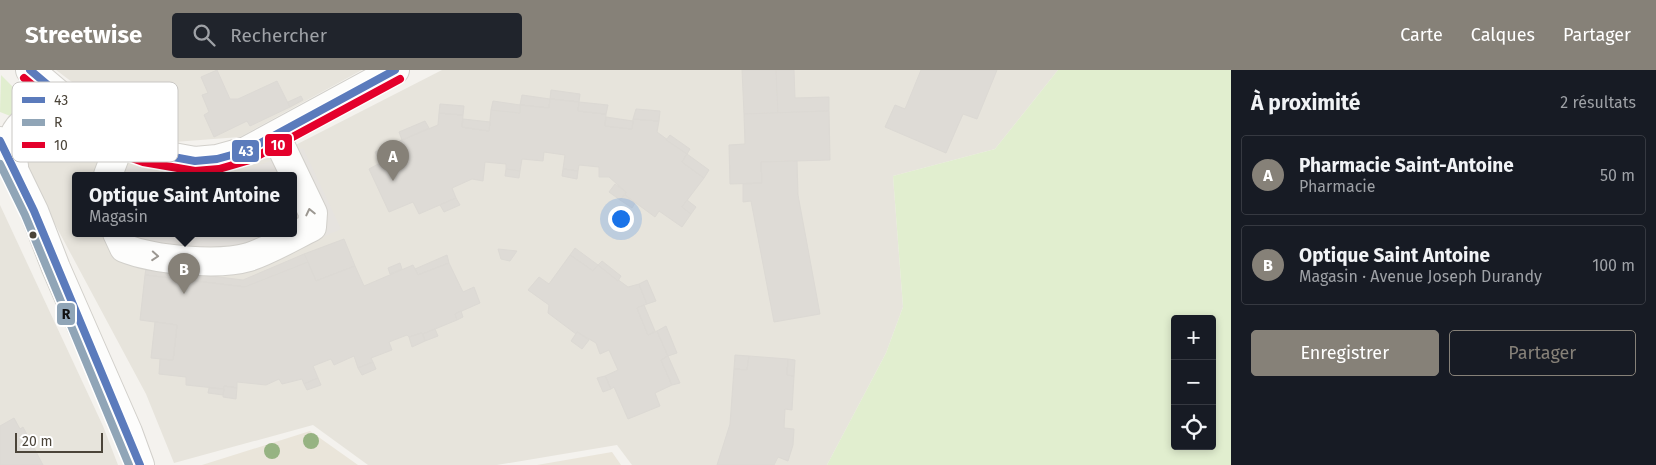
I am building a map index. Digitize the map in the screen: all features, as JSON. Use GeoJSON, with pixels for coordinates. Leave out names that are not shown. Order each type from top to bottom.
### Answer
{"type":"FeatureCollection","features":[{"type":"Feature","properties":{"kind":"street"},"geometry":{"type":"LineString","coordinates":[[30,70],[44,82]]}},
{"type":"Feature","properties":{"kind":"street"},"geometry":{"type":"LineString","coordinates":[[178,157],[195,160],[217,159],[246,151],[395,70]]}},
{"type":"Feature","properties":{"kind":"street"},"geometry":{"type":"LineString","coordinates":[[276,136],[293,172]]}},
{"type":"Feature","properties":{"kind":"street"},"geometry":{"type":"LineString","coordinates":[[0,141],[14,167],[128,432],[140,465]]}},
{"type":"Feature","properties":{"kind":"street"},"geometry":{"type":"LineString","coordinates":[[13,162],[14,167]]}},
{"type":"Feature","properties":{"kind":"street"},"geometry":{"type":"LineString","coordinates":[[297,180],[313,213],[312,227],[297,234]]}},
{"type":"Feature","properties":{"kind":"street"},"geometry":{"type":"LineString","coordinates":[[119,237],[124,248],[143,256],[229,262],[251,256],[291,237]]}},
{"type":"Feature","properties":{"kind":"shaded area"},"geometry":{"type":"Polygon","coordinates":[[[56,70],[362,70],[240,137],[178,142],[178,82],[72,82],[56,70]]]}},
{"type":"Feature","properties":{"kind":"shaded area"},"geometry":{"type":"Polygon","coordinates":[[[442,70],[1058,70],[995,149],[893,176],[903,307],[886,353],[827,465],[632,465],[617,445],[497,465],[368,465],[313,425],[174,463],[146,394],[27,172],[27,162],[128,162],[166,172],[72,172],[72,237],[297,237],[297,172],[225,172],[274,156],[442,70]]]}},
{"type":"Feature","properties":{"kind":"shaded area"},"geometry":{"type":"Polygon","coordinates":[[[303,148],[341,229],[243,272],[124,260],[110,237],[297,237],[297,172],[243,172],[303,148]]]}},
{"type":"Feature","properties":{"kind":"shaded area"},"geometry":{"type":"Polygon","coordinates":[[[98,162],[115,162],[162,172],[98,172],[98,162]]]}},
{"type":"Feature","properties":{"kind":"shaded area"},"geometry":{"type":"Polygon","coordinates":[[[0,205],[103,426],[118,465],[0,465],[0,205]]]}},
{"type":"Feature","properties":{"kind":"shaded area"},"geometry":{"type":"Polygon","coordinates":[[[310,431],[358,465],[202,465],[310,431]]]}},
{"type":"Feature","properties":{"kind":"shaded area"},"geometry":{"type":"Polygon","coordinates":[[[612,452],[621,465],[537,465],[612,452]]]}},
{"type":"Feature","properties":{"kind":"green space"},"geometry":{"type":"Polygon","coordinates":[[[1058,70],[1231,70],[1231,465],[827,465],[886,353],[903,307],[893,176],[995,149],[1058,70]]]}},
{"type":"Feature","properties":{"kind":"green space"},"geometry":{"type":"Polygon","coordinates":[[[1,75],[12,86],[12,117],[0,112],[1,75]]]}},
{"type":"Feature","properties":{"kind":"building"},"geometry":{"type":"Polygon","coordinates":[[[217,70],[230,99],[238,99],[277,81],[290,107],[250,126],[247,121],[214,137],[204,115],[209,112],[202,95],[208,93],[201,77],[217,70]]]}},
{"type":"Feature","properties":{"kind":"building"},"geometry":{"type":"Polygon","coordinates":[[[742,70],[776,70],[778,113],[744,114],[742,70]]]}},
{"type":"Feature","properties":{"kind":"building"},"geometry":{"type":"Polygon","coordinates":[[[776,70],[794,70],[795,98],[829,97],[829,111],[778,113],[776,70]]]}},
{"type":"Feature","properties":{"kind":"building"},"geometry":{"type":"Polygon","coordinates":[[[921,70],[997,70],[977,119],[963,114],[946,153],[885,127],[895,105],[905,109],[921,70]]]}},
{"type":"Feature","properties":{"kind":"building"},"geometry":{"type":"Polygon","coordinates":[[[551,90],[580,94],[579,102],[550,99],[551,90]]]}},
{"type":"Feature","properties":{"kind":"building"},"geometry":{"type":"Polygon","coordinates":[[[522,95],[550,99],[549,108],[520,105],[522,95]]]}},
{"type":"Feature","properties":{"kind":"building"},"geometry":{"type":"Polygon","coordinates":[[[301,96],[303,100],[290,107],[288,102],[301,96]]]}},
{"type":"Feature","properties":{"kind":"building"},"geometry":{"type":"Polygon","coordinates":[[[550,99],[579,102],[578,111],[606,114],[605,126],[632,129],[633,119],[659,121],[657,132],[687,154],[682,162],[704,178],[682,207],[691,214],[682,227],[659,211],[655,217],[625,195],[626,192],[609,177],[599,177],[599,167],[579,165],[578,171],[563,169],[565,155],[544,152],[543,161],[522,159],[520,171],[506,169],[506,164],[485,162],[483,181],[472,179],[452,188],[456,198],[419,214],[413,202],[389,212],[369,169],[380,163],[378,158],[406,146],[402,140],[438,125],[439,113],[463,115],[462,127],[489,131],[491,110],[520,113],[520,105],[549,108],[550,99]]]}},
{"type":"Feature","properties":{"kind":"building"},"geometry":{"type":"Polygon","coordinates":[[[493,101],[520,105],[520,113],[491,110],[493,101]]]}},
{"type":"Feature","properties":{"kind":"building"},"geometry":{"type":"Polygon","coordinates":[[[579,102],[608,105],[606,114],[578,111],[579,102]]]}},
{"type":"Feature","properties":{"kind":"building"},"geometry":{"type":"Polygon","coordinates":[[[440,104],[464,106],[463,115],[439,113],[440,104]]]}},
{"type":"Feature","properties":{"kind":"building"},"geometry":{"type":"Polygon","coordinates":[[[636,109],[660,111],[659,121],[633,119],[636,109]]]}},
{"type":"Feature","properties":{"kind":"building"},"geometry":{"type":"Polygon","coordinates":[[[829,111],[830,160],[761,162],[762,183],[730,184],[729,145],[745,144],[744,114],[829,111]]]}},
{"type":"Feature","properties":{"kind":"building"},"geometry":{"type":"Polygon","coordinates":[[[606,117],[633,121],[632,129],[605,126],[606,117]]]}},
{"type":"Feature","properties":{"kind":"building"},"geometry":{"type":"Polygon","coordinates":[[[463,119],[490,122],[489,131],[462,127],[463,119]]]}},
{"type":"Feature","properties":{"kind":"building"},"geometry":{"type":"Polygon","coordinates":[[[425,121],[429,128],[402,140],[399,132],[425,121]]]}},
{"type":"Feature","properties":{"kind":"building"},"geometry":{"type":"Polygon","coordinates":[[[670,135],[690,149],[687,154],[666,140],[670,135]]]}},
{"type":"Feature","properties":{"kind":"building"},"geometry":{"type":"Polygon","coordinates":[[[402,140],[406,146],[378,158],[375,152],[402,140]]]}},
{"type":"Feature","properties":{"kind":"building"},"geometry":{"type":"Polygon","coordinates":[[[687,154],[709,170],[704,178],[682,162],[687,154]]]}},
{"type":"Feature","properties":{"kind":"building"},"geometry":{"type":"Polygon","coordinates":[[[797,161],[798,195],[820,314],[774,322],[751,201],[743,202],[743,184],[762,183],[761,162],[797,161]]]}},
{"type":"Feature","properties":{"kind":"building"},"geometry":{"type":"Polygon","coordinates":[[[506,169],[520,171],[519,178],[505,176],[506,169]]]}},
{"type":"Feature","properties":{"kind":"building"},"geometry":{"type":"Polygon","coordinates":[[[563,169],[578,171],[577,179],[562,176],[563,169]]]}},
{"type":"Feature","properties":{"kind":"building"},"geometry":{"type":"Polygon","coordinates":[[[615,184],[626,192],[620,200],[609,192],[615,184]]]}},
{"type":"Feature","properties":{"kind":"building"},"geometry":{"type":"Polygon","coordinates":[[[625,195],[635,203],[632,208],[620,200],[625,195]]]}},
{"type":"Feature","properties":{"kind":"building"},"geometry":{"type":"Polygon","coordinates":[[[456,198],[460,205],[444,212],[440,205],[456,198]]]}},
{"type":"Feature","properties":{"kind":"building"},"geometry":{"type":"Polygon","coordinates":[[[687,200],[696,207],[691,214],[682,207],[687,200]]]}},
{"type":"Feature","properties":{"kind":"building"},"geometry":{"type":"Polygon","coordinates":[[[344,239],[355,266],[316,281],[304,254],[344,239]]]}},
{"type":"Feature","properties":{"kind":"building"},"geometry":{"type":"Polygon","coordinates":[[[575,248],[598,265],[593,271],[570,255],[575,248]]]}},
{"type":"Feature","properties":{"kind":"building"},"geometry":{"type":"Polygon","coordinates":[[[498,249],[517,251],[510,261],[501,259],[498,249]]]}},
{"type":"Feature","properties":{"kind":"building"},"geometry":{"type":"Polygon","coordinates":[[[304,254],[308,262],[245,287],[145,275],[146,268],[243,280],[304,254]]]}},
{"type":"Feature","properties":{"kind":"building"},"geometry":{"type":"Polygon","coordinates":[[[447,255],[449,263],[418,275],[415,269],[447,255]]]}},
{"type":"Feature","properties":{"kind":"building"},"geometry":{"type":"Polygon","coordinates":[[[570,255],[593,271],[598,265],[628,287],[639,284],[647,304],[637,308],[648,335],[657,331],[668,356],[661,360],[672,385],[655,393],[660,406],[628,419],[614,387],[611,389],[605,376],[618,370],[609,350],[600,354],[596,343],[577,332],[576,334],[548,313],[549,305],[528,290],[539,277],[549,284],[570,255]]]}},
{"type":"Feature","properties":{"kind":"building"},"geometry":{"type":"Polygon","coordinates":[[[602,261],[621,276],[618,281],[598,265],[602,261]]]}},
{"type":"Feature","properties":{"kind":"building"},"geometry":{"type":"Polygon","coordinates":[[[308,262],[316,281],[355,266],[364,286],[413,265],[418,275],[449,263],[463,292],[474,287],[480,303],[455,314],[457,320],[423,334],[409,337],[407,335],[389,342],[392,350],[371,358],[373,362],[358,368],[354,356],[334,365],[331,359],[313,366],[318,378],[304,384],[302,379],[282,384],[279,379],[266,385],[237,382],[237,388],[224,386],[224,389],[186,385],[186,377],[159,374],[160,359],[173,360],[177,325],[140,320],[145,275],[245,287],[308,262]]]}},
{"type":"Feature","properties":{"kind":"building"},"geometry":{"type":"Polygon","coordinates":[[[400,263],[402,269],[390,274],[388,268],[400,263]]]}},
{"type":"Feature","properties":{"kind":"building"},"geometry":{"type":"Polygon","coordinates":[[[647,280],[656,301],[647,304],[639,284],[647,280]]]}},
{"type":"Feature","properties":{"kind":"building"},"geometry":{"type":"Polygon","coordinates":[[[644,305],[655,331],[648,335],[637,308],[644,305]]]}},
{"type":"Feature","properties":{"kind":"building"},"geometry":{"type":"Polygon","coordinates":[[[461,311],[463,317],[457,320],[455,314],[461,311]]]}},
{"type":"Feature","properties":{"kind":"building"},"geometry":{"type":"Polygon","coordinates":[[[155,322],[177,325],[173,360],[151,358],[155,322]]]}},
{"type":"Feature","properties":{"kind":"building"},"geometry":{"type":"Polygon","coordinates":[[[666,326],[677,353],[668,356],[657,331],[666,326]]]}},
{"type":"Feature","properties":{"kind":"building"},"geometry":{"type":"Polygon","coordinates":[[[435,329],[438,336],[425,341],[423,334],[435,329]]]}},
{"type":"Feature","properties":{"kind":"building"},"geometry":{"type":"Polygon","coordinates":[[[577,332],[589,340],[582,349],[571,341],[577,332]]]}},
{"type":"Feature","properties":{"kind":"building"},"geometry":{"type":"Polygon","coordinates":[[[422,333],[425,341],[412,347],[409,337],[422,333]]]}},
{"type":"Feature","properties":{"kind":"building"},"geometry":{"type":"Polygon","coordinates":[[[735,355],[749,356],[747,370],[734,369],[735,355]]]}},
{"type":"Feature","properties":{"kind":"building"},"geometry":{"type":"Polygon","coordinates":[[[668,356],[680,383],[672,385],[661,360],[668,356]]]}},
{"type":"Feature","properties":{"kind":"building"},"geometry":{"type":"Polygon","coordinates":[[[749,356],[788,359],[787,375],[794,376],[792,410],[785,409],[784,428],[794,429],[793,445],[788,461],[778,457],[774,465],[717,465],[730,424],[734,369],[747,370],[749,356]]]}},
{"type":"Feature","properties":{"kind":"building"},"geometry":{"type":"Polygon","coordinates":[[[788,359],[795,360],[794,376],[787,375],[788,359]]]}},
{"type":"Feature","properties":{"kind":"building"},"geometry":{"type":"Polygon","coordinates":[[[373,362],[376,369],[362,375],[358,368],[373,362]]]}},
{"type":"Feature","properties":{"kind":"building"},"geometry":{"type":"Polygon","coordinates":[[[605,376],[611,389],[603,392],[597,378],[605,376]]]}},
{"type":"Feature","properties":{"kind":"building"},"geometry":{"type":"Polygon","coordinates":[[[318,378],[321,385],[307,390],[304,384],[318,378]]]}},
{"type":"Feature","properties":{"kind":"building"},"geometry":{"type":"Polygon","coordinates":[[[224,386],[237,388],[236,399],[223,397],[224,386]]]}},
{"type":"Feature","properties":{"kind":"building"},"geometry":{"type":"Polygon","coordinates":[[[209,388],[224,389],[223,395],[208,393],[209,388]]]}},
{"type":"Feature","properties":{"kind":"building"},"geometry":{"type":"Polygon","coordinates":[[[14,418],[20,429],[23,427],[43,465],[0,465],[0,426],[14,418]]]}},
{"type":"Feature","properties":{"kind":"transit line","name":"43"},"geometry":{"type":"LineString","coordinates":[[30,70],[44,82]]}},
{"type":"Feature","properties":{"kind":"transit line","name":"43"},"geometry":{"type":"LineString","coordinates":[[178,158],[195,161],[217,159],[246,151],[395,70]]}},
{"type":"Feature","properties":{"kind":"transit line","name":"10"},"geometry":{"type":"LineString","coordinates":[[24,78],[29,82]]}},
{"type":"Feature","properties":{"kind":"transit line","name":"10"},"geometry":{"type":"LineString","coordinates":[[143,162],[195,171],[219,169],[250,160],[400,79]]}},
{"type":"Feature","properties":{"kind":"transit line","name":"43"},"geometry":{"type":"LineString","coordinates":[[0,141],[34,211],[140,465]]}},
{"type":"Feature","properties":{"kind":"transit line","name":"R"},"geometry":{"type":"LineString","coordinates":[[0,164],[25,215],[129,465]]}},
{"type":"Feature","properties":{"kind":"place","name":"Pharmacie Saint-Antoine"},"geometry":{"type":"Point","coordinates":[393,181]}},
{"type":"Feature","properties":{"kind":"place","name":"Optique Saint Antoine"},"geometry":{"type":"Point","coordinates":[184,294]}}]}
